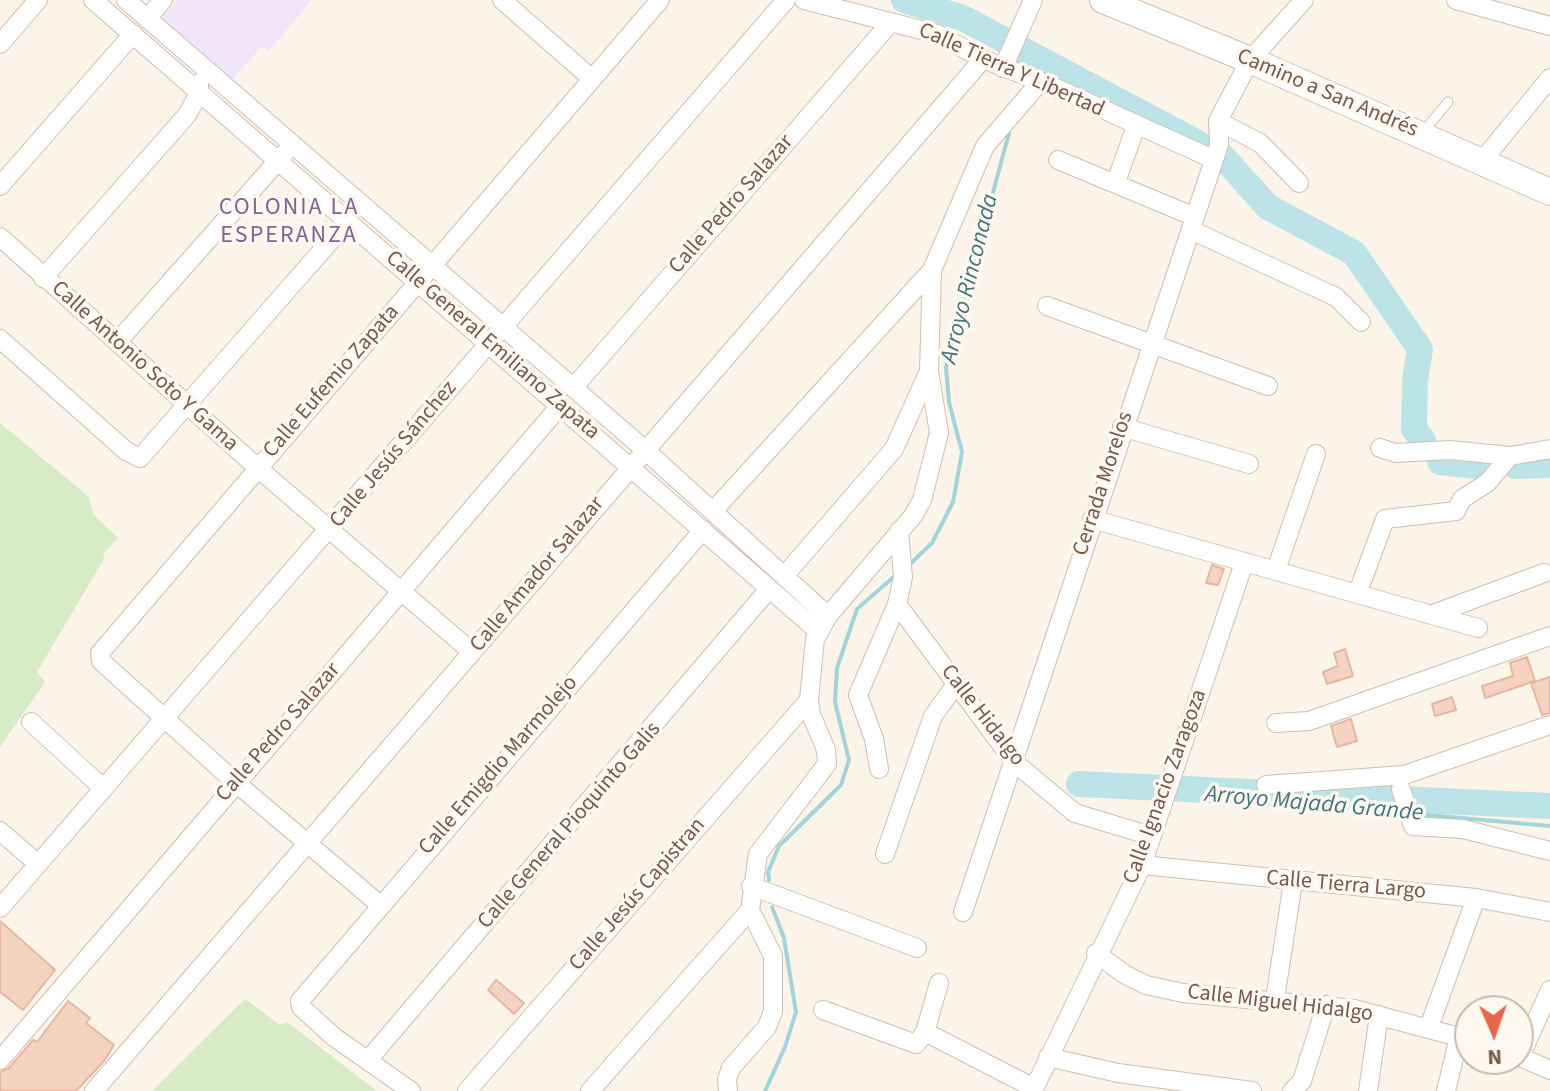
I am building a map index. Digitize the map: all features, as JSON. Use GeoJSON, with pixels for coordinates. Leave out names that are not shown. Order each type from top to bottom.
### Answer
{"type":"FeatureCollection","features":[{"type":"Feature","properties":{"kind":"street"},"geometry":{"type":"LineString","coordinates":[[0,44],[38,0]]}},
{"type":"Feature","properties":{"kind":"street","name":"Calle General Emiliano Zapata"},"geometry":{"type":"LineString","coordinates":[[93,0],[348,221],[500,327],[573,388],[785,575],[823,624]]}},
{"type":"Feature","properties":{"kind":"street","name":"Calle General Emiliano Zapata"},"geometry":{"type":"LineString","coordinates":[[126,0],[293,147],[489,343],[559,407],[769,589],[823,624]]}},
{"type":"Feature","properties":{"kind":"street"},"geometry":{"type":"LineString","coordinates":[[147,19],[163,0]]}},
{"type":"Feature","properties":{"kind":"street"},"geometry":{"type":"LineString","coordinates":[[502,0],[524,7],[591,78]]}},
{"type":"Feature","properties":{"kind":"street","name":"Calle Eufemio Zapata"},"geometry":{"type":"LineString","coordinates":[[165,718],[99,655],[660,0]]}},
{"type":"Feature","properties":{"kind":"street","name":"Calle Jesús Sánchez"},"geometry":{"type":"LineString","coordinates":[[0,908],[786,0]]}},
{"type":"Feature","properties":{"kind":"street","name":"Calle Tierra Y Libertad"},"geometry":{"type":"LineString","coordinates":[[804,0],[937,34],[983,59],[1136,126],[1215,153]]}},
{"type":"Feature","properties":{"kind":"street"},"geometry":{"type":"LineString","coordinates":[[1003,68],[1033,0]]}},
{"type":"Feature","properties":{"kind":"street","name":"Camino a San Andrés"},"geometry":{"type":"LineString","coordinates":[[1103,0],[1250,60],[1550,192]]}},
{"type":"Feature","properties":{"kind":"street"},"geometry":{"type":"LineString","coordinates":[[1299,183],[1260,143],[1218,121],[1250,60],[1304,0]]}},
{"type":"Feature","properties":{"kind":"street"},"geometry":{"type":"LineString","coordinates":[[1456,0],[1550,26]]}},
{"type":"Feature","properties":{"kind":"street","name":"Calle Pedro Salazar"},"geometry":{"type":"LineString","coordinates":[[573,388],[891,22]]}},
{"type":"Feature","properties":{"kind":"street"},"geometry":{"type":"LineString","coordinates":[[0,186],[133,34]]}},
{"type":"Feature","properties":{"kind":"street","name":"Calle Amador Salazar"},"geometry":{"type":"LineString","coordinates":[[94,1091],[983,59]]}},
{"type":"Feature","properties":{"kind":"street"},"geometry":{"type":"LineString","coordinates":[[43,278],[187,115],[199,93],[199,64]]}},
{"type":"Feature","properties":{"kind":"street"},"geometry":{"type":"LineString","coordinates":[[1482,161],[1550,78]]}},
{"type":"Feature","properties":{"kind":"street"},"geometry":{"type":"LineString","coordinates":[[714,510],[932,270],[985,146],[1040,82]]}},
{"type":"Feature","properties":{"kind":"street","name":"Cerrada Morelos"},"geometry":{"type":"LineString","coordinates":[[963,912],[1015,763],[1122,427],[1193,223],[1215,153],[1218,121]]}},
{"type":"Feature","properties":{"kind":"street"},"geometry":{"type":"LineString","coordinates":[[1116,182],[1136,126]]}},
{"type":"Feature","properties":{"kind":"street"},"geometry":{"type":"LineString","coordinates":[[119,340],[276,159],[293,147]]}},
{"type":"Feature","properties":{"kind":"street"},"geometry":{"type":"LineString","coordinates":[[1058,160],[1116,182],[1336,297],[1361,322]]}},
{"type":"Feature","properties":{"kind":"street"},"geometry":{"type":"LineString","coordinates":[[0,339],[135,458],[146,454],[348,221]]}},
{"type":"Feature","properties":{"kind":"street","name":"Calle Antonio Soto Y Gama"},"geometry":{"type":"LineString","coordinates":[[0,237],[43,278],[119,340],[186,405],[472,652]]}},
{"type":"Feature","properties":{"kind":"street"},"geometry":{"type":"LineString","coordinates":[[724,1087],[731,1068],[767,1027],[773,1011],[773,956],[750,910],[751,886],[761,847],[827,764],[826,750],[811,714],[809,700],[823,624],[922,500],[938,445],[937,405],[929,371],[932,270]]}},
{"type":"Feature","properties":{"kind":"street"},"geometry":{"type":"LineString","coordinates":[[1047,306],[1150,346],[1268,386]]}},
{"type":"Feature","properties":{"kind":"street"},"geometry":{"type":"LineString","coordinates":[[785,575],[894,449],[929,371]]}},
{"type":"Feature","properties":{"kind":"street","name":"Calle Pedro Salazar"},"geometry":{"type":"LineString","coordinates":[[0,1060],[559,407]]}},
{"type":"Feature","properties":{"kind":"street"},"geometry":{"type":"LineString","coordinates":[[1122,427],[1249,464]]}},
{"type":"Feature","properties":{"kind":"street"},"geometry":{"type":"LineString","coordinates":[[1380,448],[1396,453],[1450,450],[1510,456],[1550,449]]}},
{"type":"Feature","properties":{"kind":"street"},"geometry":{"type":"LineString","coordinates":[[1276,570],[1316,454]]}},
{"type":"Feature","properties":{"kind":"street"},"geometry":{"type":"LineString","coordinates":[[1358,592],[1385,519],[1456,511],[1462,499],[1487,483],[1510,456]]}},
{"type":"Feature","properties":{"kind":"street"},"geometry":{"type":"LineString","coordinates":[[1092,519],[1478,628]]}},
{"type":"Feature","properties":{"kind":"street","name":"Calle Emigdio Marmolejo"},"geometry":{"type":"LineString","coordinates":[[368,1060],[334,1037],[299,1004],[379,904],[703,530]]}},
{"type":"Feature","properties":{"kind":"street"},"geometry":{"type":"LineString","coordinates":[[879,769],[874,739],[858,695],[897,604],[903,577],[899,531]]}},
{"type":"Feature","properties":{"kind":"street","name":"Calle Ignacio Zaragoza"},"geometry":{"type":"LineString","coordinates":[[1033,1089],[1096,953],[1142,865],[1244,563]]}},
{"type":"Feature","properties":{"kind":"street"},"geometry":{"type":"LineString","coordinates":[[1433,614],[1544,573]]}},
{"type":"Feature","properties":{"kind":"street","name":"Calle General Pioquinto Galis"},"geometry":{"type":"LineString","coordinates":[[368,1060],[769,589]]}},
{"type":"Feature","properties":{"kind":"street","name":"Calle Hidalgo"},"geometry":{"type":"LineString","coordinates":[[897,604],[1015,763],[1075,813],[1151,836]]}},
{"type":"Feature","properties":{"kind":"street"},"geometry":{"type":"LineString","coordinates":[[1276,723],[1309,721],[1550,636]]}},
{"type":"Feature","properties":{"kind":"street"},"geometry":{"type":"LineString","coordinates":[[885,854],[933,716],[956,684]]}},
{"type":"Feature","properties":{"kind":"street","name":"Calle Jesús Capistran"},"geometry":{"type":"LineString","coordinates":[[467,1091],[809,700]]}},
{"type":"Feature","properties":{"kind":"street"},"geometry":{"type":"LineString","coordinates":[[165,718],[379,904]]}},
{"type":"Feature","properties":{"kind":"street"},"geometry":{"type":"LineString","coordinates":[[31,722],[103,788]]}},
{"type":"Feature","properties":{"kind":"street"},"geometry":{"type":"LineString","coordinates":[[1266,785],[1404,775],[1550,725]]}},
{"type":"Feature","properties":{"kind":"street"},"geometry":{"type":"LineString","coordinates":[[1401,789],[1413,826],[1463,829],[1550,851]]}},
{"type":"Feature","properties":{"kind":"street"},"geometry":{"type":"LineString","coordinates":[[0,831],[38,864]]}},
{"type":"Feature","properties":{"kind":"street","name":"Calle Tierra Largo"},"geometry":{"type":"LineString","coordinates":[[1142,865],[1476,898],[1550,912]]}},
{"type":"Feature","properties":{"kind":"street"},"geometry":{"type":"LineString","coordinates":[[1275,999],[1293,882]]}},
{"type":"Feature","properties":{"kind":"street"},"geometry":{"type":"LineString","coordinates":[[751,886],[917,948]]}},
{"type":"Feature","properties":{"kind":"street"},"geometry":{"type":"LineString","coordinates":[[1429,1027],[1476,898]]}},
{"type":"Feature","properties":{"kind":"street"},"geometry":{"type":"LineString","coordinates":[[590,1091],[750,910]]}},
{"type":"Feature","properties":{"kind":"street","name":"Calle Miguel Hidalgo"},"geometry":{"type":"LineString","coordinates":[[1096,953],[1124,974],[1146,985],[1211,996],[1326,1005],[1454,1035]]}},
{"type":"Feature","properties":{"kind":"street"},"geometry":{"type":"LineString","coordinates":[[823,1010],[908,1044],[918,1043],[925,1032],[939,983]]}},
{"type":"Feature","properties":{"kind":"street"},"geometry":{"type":"LineString","coordinates":[[1534,1024],[1550,990]]}},
{"type":"Feature","properties":{"kind":"street"},"geometry":{"type":"LineString","coordinates":[[1293,1090],[1302,1081],[1326,1005]]}},
{"type":"Feature","properties":{"kind":"street"},"geometry":{"type":"LineString","coordinates":[[1368,1091],[1379,1015]]}},
{"type":"Feature","properties":{"kind":"street"},"geometry":{"type":"LineString","coordinates":[[925,1032],[1033,1089]]}},
{"type":"Feature","properties":{"kind":"street"},"geometry":{"type":"LineString","coordinates":[[1048,1057],[1118,1073],[1252,1091]]}},
{"type":"Feature","properties":{"kind":"street"},"geometry":{"type":"LineString","coordinates":[[368,1060],[411,1091]]}},
{"type":"Feature","properties":{"kind":"street"},"geometry":{"type":"LineString","coordinates":[[1446,1091],[1454,1069]]}},
{"type":"Feature","properties":{"kind":"lane"},"geometry":{"type":"LineString","coordinates":[[1421,135],[1448,102]]}},
{"type":"Feature","properties":{"kind":"shaded area"},"geometry":{"type":"Polygon","coordinates":[[[178,0],[312,0],[269,51],[262,46],[232,80],[162,19],[178,0]]]}},
{"type":"Feature","properties":{"kind":"green space"},"geometry":{"type":"Polygon","coordinates":[[[0,423],[89,497],[93,514],[118,538],[103,554],[104,559],[37,672],[45,682],[0,747],[0,423]]]}},
{"type":"Feature","properties":{"kind":"green space"},"geometry":{"type":"Polygon","coordinates":[[[245,999],[280,1025],[287,1022],[377,1091],[152,1091],[245,999]]]}},
{"type":"Feature","properties":{"kind":"building"},"geometry":{"type":"Polygon","coordinates":[[[1212,565],[1224,569],[1218,585],[1206,583],[1212,565]]]}},
{"type":"Feature","properties":{"kind":"building"},"geometry":{"type":"Polygon","coordinates":[[[1345,649],[1353,676],[1327,684],[1323,672],[1338,666],[1334,653],[1345,649]]]}},
{"type":"Feature","properties":{"kind":"building"},"geometry":{"type":"Polygon","coordinates":[[[1527,657],[1535,681],[1485,698],[1482,686],[1513,676],[1510,663],[1527,657]]]}},
{"type":"Feature","properties":{"kind":"building"},"geometry":{"type":"Polygon","coordinates":[[[1550,677],[1550,713],[1542,715],[1531,683],[1550,677]]]}},
{"type":"Feature","properties":{"kind":"building"},"geometry":{"type":"Polygon","coordinates":[[[1452,697],[1456,710],[1435,716],[1432,704],[1452,697]]]}},
{"type":"Feature","properties":{"kind":"building"},"geometry":{"type":"Polygon","coordinates":[[[1351,719],[1357,741],[1337,747],[1331,726],[1351,719]]]}},
{"type":"Feature","properties":{"kind":"building"},"geometry":{"type":"Polygon","coordinates":[[[0,921],[55,970],[23,1010],[0,992],[0,921]]]}},
{"type":"Feature","properties":{"kind":"building"},"geometry":{"type":"Polygon","coordinates":[[[496,980],[524,1003],[514,1014],[488,990],[496,980]]]}},
{"type":"Feature","properties":{"kind":"building"},"geometry":{"type":"Polygon","coordinates":[[[68,1001],[90,1018],[86,1023],[114,1045],[104,1061],[76,1091],[0,1091],[0,1072],[9,1068],[33,1040],[37,1042],[68,1001]]]}},
{"type":"Feature","properties":{"kind":"waterway"},"geometry":{"type":"LineString","coordinates":[[904,0],[963,18],[1006,41]]}},
{"type":"Feature","properties":{"kind":"waterway"},"geometry":{"type":"LineString","coordinates":[[1019,48],[1222,156],[1268,207],[1354,253],[1420,349],[1415,380],[1414,429],[1423,440]]}},
{"type":"Feature","properties":{"kind":"waterway","name":"Arroyo Rinconada"},"geometry":{"type":"LineString","coordinates":[[1025,72],[1030,53]]}},
{"type":"Feature","properties":{"kind":"waterway","name":"Arroyo Rinconada"},"geometry":{"type":"LineString","coordinates":[[909,565],[932,543],[953,502],[962,452],[949,402],[946,367],[1009,133]]}},
{"type":"Feature","properties":{"kind":"waterway"},"geometry":{"type":"LineString","coordinates":[[1440,462],[1486,467]]}},
{"type":"Feature","properties":{"kind":"waterway"},"geometry":{"type":"LineString","coordinates":[[1516,466],[1550,465]]}},
{"type":"Feature","properties":{"kind":"waterway","name":"Arroyo Rinconada"},"geometry":{"type":"LineString","coordinates":[[769,880],[768,872],[779,846],[841,785],[849,760],[835,702],[837,668],[857,609],[896,575]]}},
{"type":"Feature","properties":{"kind":"waterway","name":"Arroyo Majada Grande"},"geometry":{"type":"LineString","coordinates":[[1079,784],[1161,791]]}},
{"type":"Feature","properties":{"kind":"waterway"},"geometry":{"type":"LineString","coordinates":[[1079,784],[1550,806]]}},
{"type":"Feature","properties":{"kind":"waterway","name":"Arroyo Majada Grande"},"geometry":{"type":"LineString","coordinates":[[1174,792],[1404,813]]}},
{"type":"Feature","properties":{"kind":"waterway","name":"Arroyo Majada Grande"},"geometry":{"type":"LineString","coordinates":[[1417,814],[1550,826]]}},
{"type":"Feature","properties":{"kind":"waterway","name":"Arroyo Rinconada"},"geometry":{"type":"LineString","coordinates":[[765,1091],[785,1047],[796,1012],[784,938],[772,907]]}},
{"type":"Feature","properties":{"kind":"district","name":"COLONIA LA ESPERANZA"},"geometry":{"type":"Point","coordinates":[289,223]}}]}
